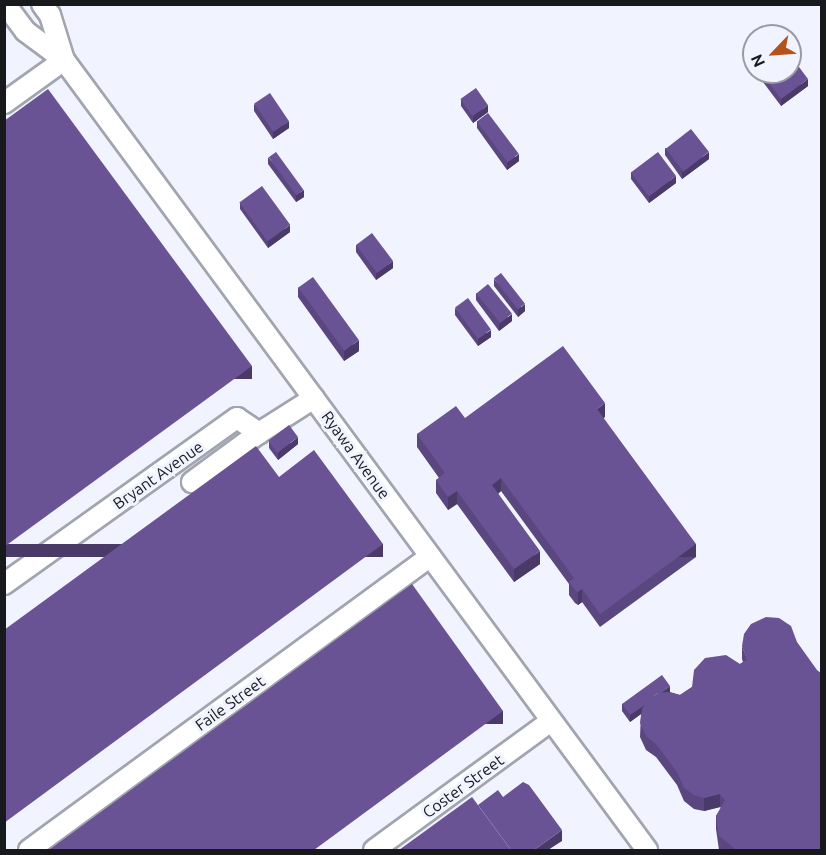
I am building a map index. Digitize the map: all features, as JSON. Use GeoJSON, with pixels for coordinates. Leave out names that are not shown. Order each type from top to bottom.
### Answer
{"type":"FeatureCollection","features":[{"type":"Feature","properties":{"kind":"street","name":"Ryawa Avenue"},"geometry":{"type":"LineString","coordinates":[[5,4],[25,31],[64,60],[646,850]]}},
{"type":"Feature","properties":{"kind":"street","name":"Ryawa Avenue"},"geometry":{"type":"LineString","coordinates":[[42,4],[50,15],[64,60]]}},
{"type":"Feature","properties":{"kind":"street"},"geometry":{"type":"LineString","coordinates":[[4,103],[64,60]]}},
{"type":"Feature","properties":{"kind":"street"},"geometry":{"type":"LineString","coordinates":[[192,482],[259,433],[314,398]]}},
{"type":"Feature","properties":{"kind":"street","name":"Bryant Avenue"},"geometry":{"type":"LineString","coordinates":[[4,584],[237,418],[259,433]]}},
{"type":"Feature","properties":{"kind":"street","name":"Faile Street"},"geometry":{"type":"LineString","coordinates":[[29,850],[430,556]]}},
{"type":"Feature","properties":{"kind":"street","name":"Coster Street"},"geometry":{"type":"LineString","coordinates":[[374,850],[551,721]]}},
{"type":"Feature","properties":{"kind":"building"},"geometry":{"type":"Polygon","coordinates":[[[802,71],[808,79],[802,83],[802,71]]]}},
{"type":"Feature","properties":{"kind":"building"},"geometry":{"type":"Polygon","coordinates":[[[770,84],[801,84],[781,99],[770,84]]]}},
{"type":"Feature","properties":{"kind":"building"},"geometry":{"type":"Polygon","coordinates":[[[476,88],[488,105],[472,116],[460,99],[476,88]]]}},
{"type":"Feature","properties":{"kind":"building"},"geometry":{"type":"Polygon","coordinates":[[[48,89],[252,366],[4,547],[4,121],[48,89]]]}},
{"type":"Feature","properties":{"kind":"building"},"geometry":{"type":"Polygon","coordinates":[[[270,93],[289,121],[273,132],[254,104],[270,93]]]}},
{"type":"Feature","properties":{"kind":"building"},"geometry":{"type":"Polygon","coordinates":[[[488,113],[519,154],[508,162],[477,121],[488,113]]]}},
{"type":"Feature","properties":{"kind":"building"},"geometry":{"type":"Polygon","coordinates":[[[691,129],[709,152],[684,172],[666,149],[691,129]]]}},
{"type":"Feature","properties":{"kind":"building"},"geometry":{"type":"Polygon","coordinates":[[[276,152],[304,190],[296,195],[269,157],[276,152]]]}},
{"type":"Feature","properties":{"kind":"building"},"geometry":{"type":"Polygon","coordinates":[[[658,152],[676,176],[649,196],[631,172],[658,152]]]}},
{"type":"Feature","properties":{"kind":"building"},"geometry":{"type":"Polygon","coordinates":[[[262,186],[290,225],[268,241],[239,202],[262,186]]]}},
{"type":"Feature","properties":{"kind":"building"},"geometry":{"type":"Polygon","coordinates":[[[372,233],[393,261],[377,273],[356,245],[372,233]]]}},
{"type":"Feature","properties":{"kind":"building"},"geometry":{"type":"Polygon","coordinates":[[[501,273],[525,304],[518,309],[494,279],[501,273]]]}},
{"type":"Feature","properties":{"kind":"building"},"geometry":{"type":"Polygon","coordinates":[[[313,277],[359,340],[344,351],[298,288],[313,277]]]}},
{"type":"Feature","properties":{"kind":"building"},"geometry":{"type":"Polygon","coordinates":[[[488,284],[512,314],[500,323],[476,293],[488,284]]]}},
{"type":"Feature","properties":{"kind":"building"},"geometry":{"type":"Polygon","coordinates":[[[468,298],[491,330],[478,339],[455,307],[468,298]]]}},
{"type":"Feature","properties":{"kind":"building"},"geometry":{"type":"Polygon","coordinates":[[[563,346],[605,403],[597,409],[696,544],[600,614],[582,589],[578,592],[569,582],[574,578],[501,478],[492,485],[540,551],[514,569],[457,491],[448,497],[436,480],[445,473],[417,434],[456,406],[465,418],[563,346]]]}},
{"type":"Feature","properties":{"kind":"building"},"geometry":{"type":"Polygon","coordinates":[[[289,425],[298,437],[277,453],[268,441],[289,425]]]}},
{"type":"Feature","properties":{"kind":"building"},"geometry":{"type":"Polygon","coordinates":[[[256,446],[279,477],[314,450],[383,544],[4,823],[4,630],[256,446]]]}},
{"type":"Feature","properties":{"kind":"building"},"geometry":{"type":"Polygon","coordinates":[[[412,584],[503,711],[314,850],[49,850],[412,584]]]}},
{"type":"Feature","properties":{"kind":"building"},"geometry":{"type":"Polygon","coordinates":[[[766,617],[779,618],[791,626],[797,642],[822,674],[822,850],[735,850],[719,836],[716,816],[725,800],[720,794],[704,798],[684,788],[677,772],[656,744],[646,736],[640,723],[642,709],[648,700],[658,693],[668,692],[680,695],[692,687],[694,670],[705,658],[726,655],[740,664],[747,660],[742,646],[744,634],[751,624],[766,617]]]}},
{"type":"Feature","properties":{"kind":"building"},"geometry":{"type":"Polygon","coordinates":[[[662,675],[670,686],[630,715],[622,704],[662,675]]]}},
{"type":"Feature","properties":{"kind":"building"},"geometry":{"type":"Polygon","coordinates":[[[523,782],[529,785],[562,830],[534,850],[511,850],[478,805],[498,790],[503,797],[523,782]]]}},
{"type":"Feature","properties":{"kind":"building"},"geometry":{"type":"Polygon","coordinates":[[[472,797],[511,850],[399,850],[472,797]]]}}]}
